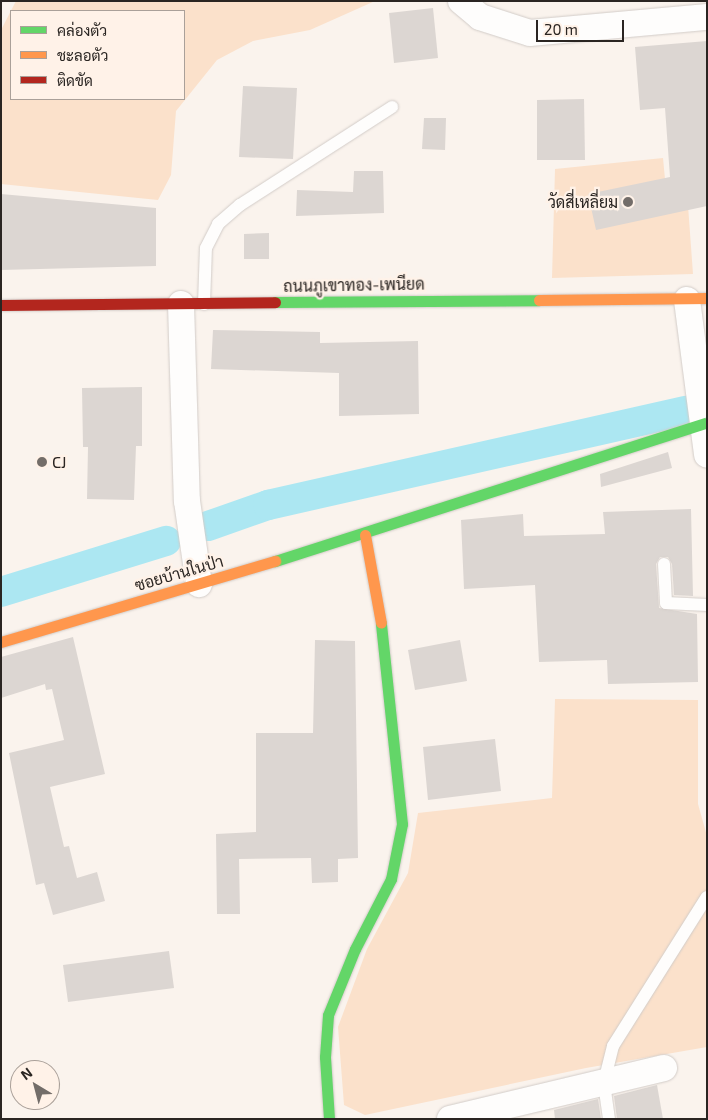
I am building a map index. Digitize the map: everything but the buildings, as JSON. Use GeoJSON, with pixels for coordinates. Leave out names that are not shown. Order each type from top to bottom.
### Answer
{"type":"FeatureCollection","features":[{"type":"Feature","properties":{"kind":"street"},"geometry":{"type":"LineString","coordinates":[[461,1],[480,17],[530,33],[707,18]]}},
{"type":"Feature","properties":{"kind":"street"},"geometry":{"type":"LineString","coordinates":[[697,299],[707,455]]}},
{"type":"Feature","properties":{"kind":"street","name":"ถนนภูเขาทอง-เพนียด"},"geometry":{"type":"LineString","coordinates":[[1,305],[697,299]]}},
{"type":"Feature","properties":{"kind":"street"},"geometry":{"type":"LineString","coordinates":[[193,304],[188,501],[198,584]]}},
{"type":"Feature","properties":{"kind":"street","name":"ซอยบ้านในป่า"},"geometry":{"type":"LineString","coordinates":[[1,642],[366,536],[705,423]]}},
{"type":"Feature","properties":{"kind":"street"},"geometry":{"type":"LineString","coordinates":[[329,1119],[325,1058],[328,1015],[355,949],[391,879],[402,824],[382,631],[366,536]]}},
{"type":"Feature","properties":{"kind":"street"},"geometry":{"type":"LineString","coordinates":[[450,1119],[664,1068]]}},
{"type":"Feature","properties":{"kind":"lane"},"geometry":{"type":"LineString","coordinates":[[193,304],[206,248],[218,224],[240,206],[392,107]]}},
{"type":"Feature","properties":{"kind":"lane"},"geometry":{"type":"LineString","coordinates":[[664,564],[666,603],[707,605]]}},
{"type":"Feature","properties":{"kind":"lane"},"geometry":{"type":"LineString","coordinates":[[609,1119],[604,1082],[613,1046],[707,897]]}},
{"type":"Feature","properties":{"kind":"shaded area"},"geometry":{"type":"Polygon","coordinates":[[[16,1],[375,1],[310,30],[253,41],[217,60],[185,100],[185,10],[11,10],[16,1]]]}},
{"type":"Feature","properties":{"kind":"shaded area"},"geometry":{"type":"Polygon","coordinates":[[[10,13],[10,100],[185,100],[176,111],[171,175],[158,200],[1,184],[1,30],[10,13]]]}},
{"type":"Feature","properties":{"kind":"shaded area"},"geometry":{"type":"Polygon","coordinates":[[[663,158],[665,179],[686,178],[693,274],[552,278],[555,169],[663,158]]]}},
{"type":"Feature","properties":{"kind":"shaded area"},"geometry":{"type":"Polygon","coordinates":[[[555,699],[698,700],[698,804],[707,836],[707,1047],[586,1068],[365,1115],[344,1105],[338,1027],[367,949],[408,873],[418,813],[552,798],[555,699]]]}},
{"type":"Feature","properties":{"kind":"waterway"},"geometry":{"type":"LineString","coordinates":[[208,526],[268,505],[686,411]]}},
{"type":"Feature","properties":{"kind":"waterway"},"geometry":{"type":"LineString","coordinates":[[1,592],[166,541]]}},
{"type":"Feature","properties":{"kind":"traffic: fast"},"geometry":{"type":"LineString","coordinates":[[275,302],[539,300]]}},
{"type":"Feature","properties":{"kind":"traffic: fast"},"geometry":{"type":"LineString","coordinates":[[275,561],[705,423]]}},
{"type":"Feature","properties":{"kind":"traffic: fast"},"geometry":{"type":"LineString","coordinates":[[329,1119],[325,1057],[328,1015],[355,949],[391,879],[402,824],[381,623]]}},
{"type":"Feature","properties":{"kind":"traffic: slow"},"geometry":{"type":"LineString","coordinates":[[539,300],[707,298]]}},
{"type":"Feature","properties":{"kind":"traffic: slow"},"geometry":{"type":"LineString","coordinates":[[365,535],[381,623]]}},
{"type":"Feature","properties":{"kind":"traffic: slow"},"geometry":{"type":"LineString","coordinates":[[1,642],[275,561]]}},
{"type":"Feature","properties":{"kind":"traffic: jam"},"geometry":{"type":"LineString","coordinates":[[1,305],[275,302]]}},
{"type":"Feature","properties":{"kind":"place","name":"วัดสี่เหลี่ยม"},"geometry":{"type":"Point","coordinates":[628,202]}},
{"type":"Feature","properties":{"kind":"place","name":"CJ"},"geometry":{"type":"Point","coordinates":[42,462]}}]}
